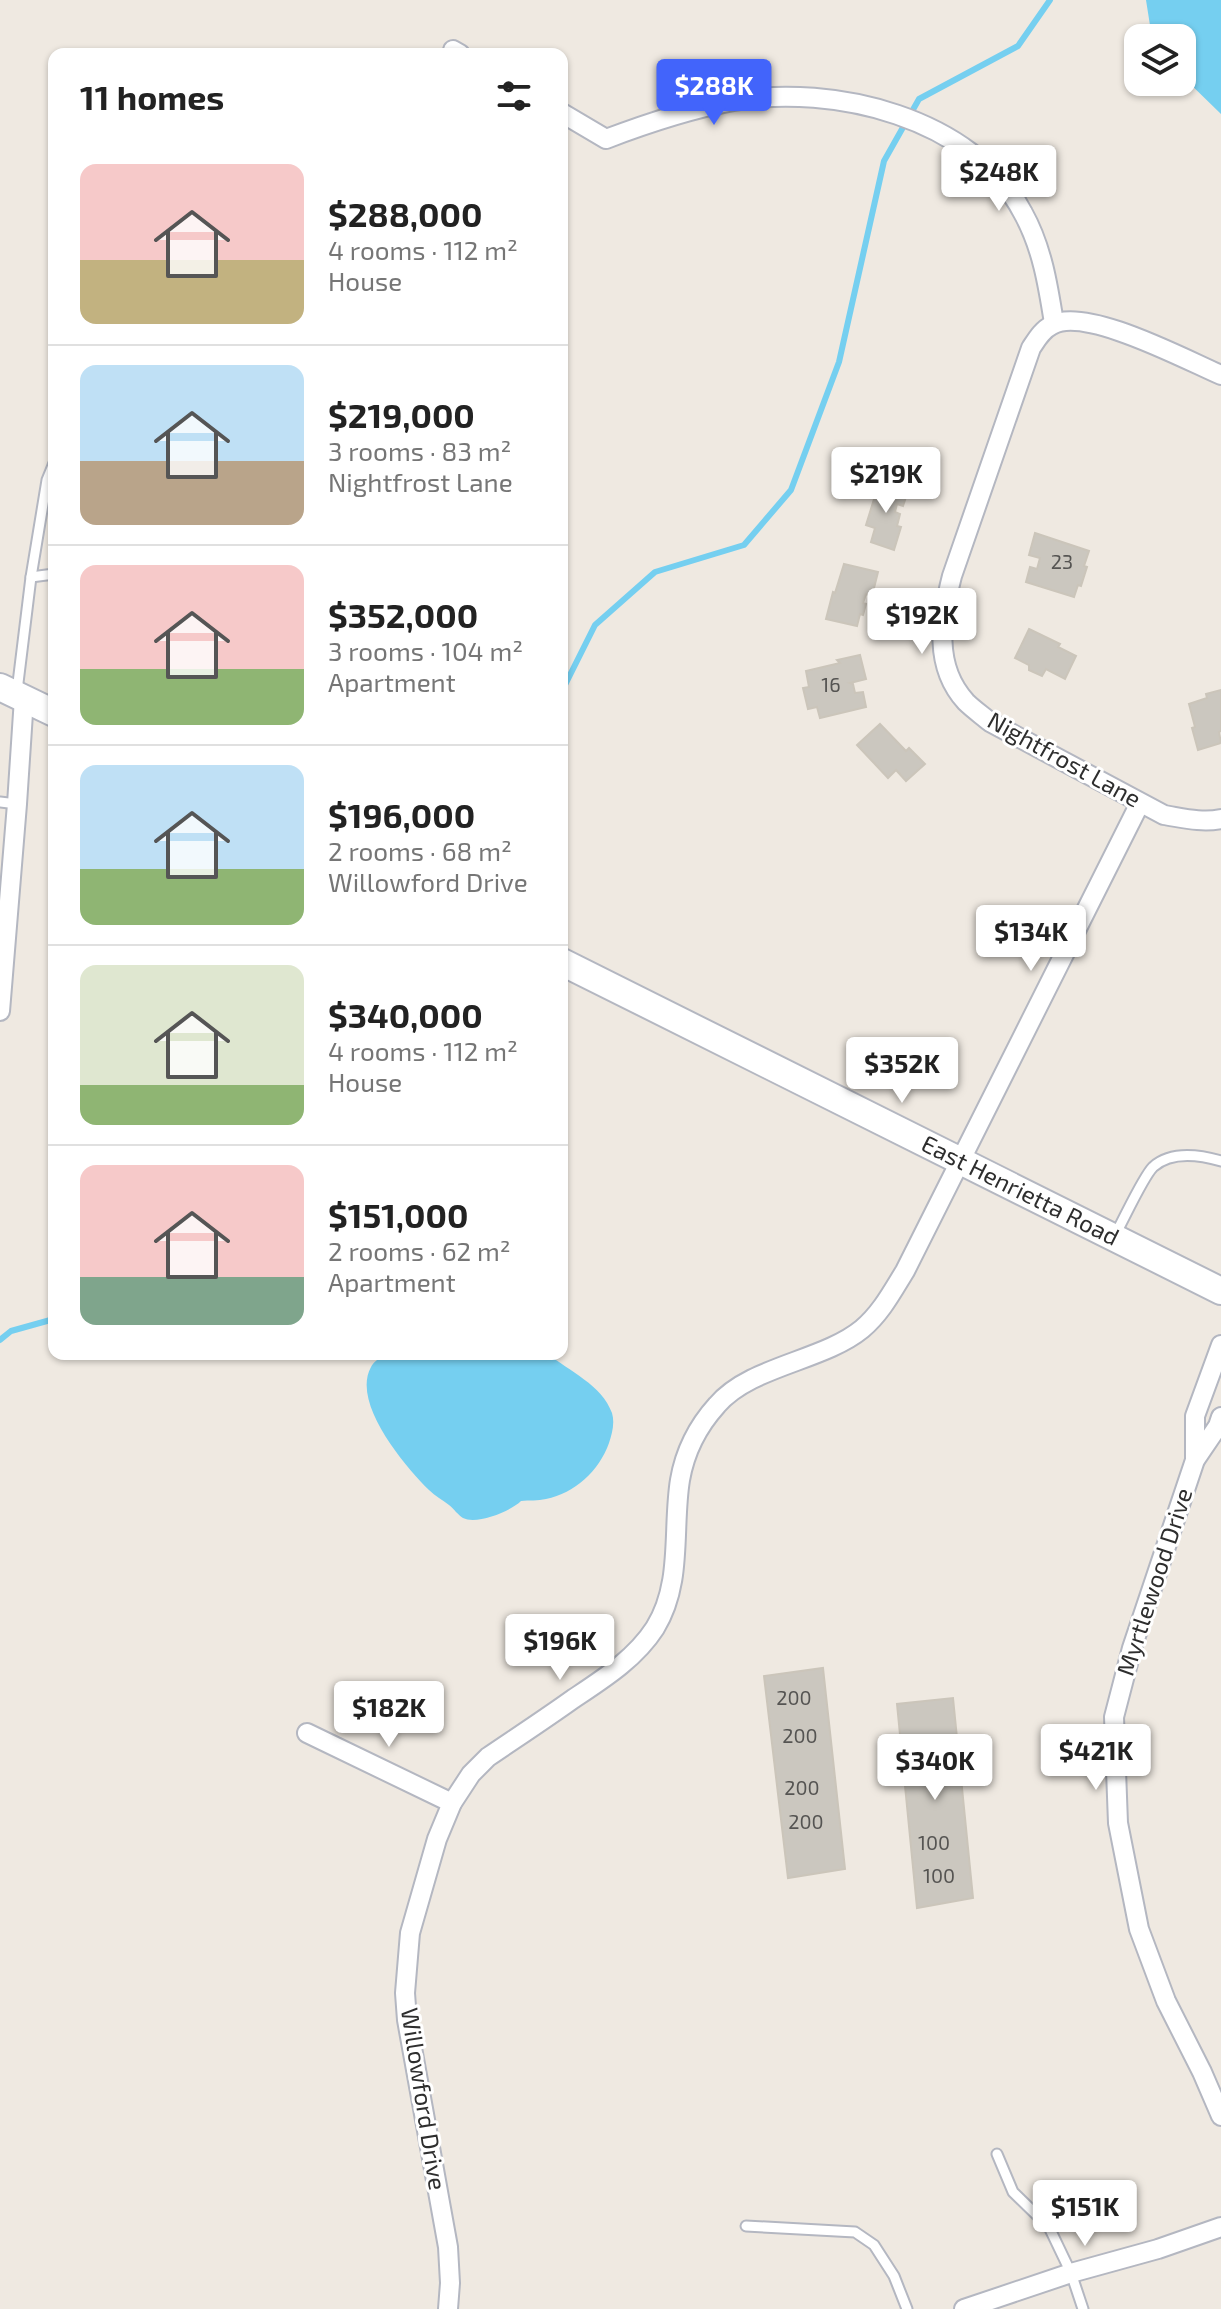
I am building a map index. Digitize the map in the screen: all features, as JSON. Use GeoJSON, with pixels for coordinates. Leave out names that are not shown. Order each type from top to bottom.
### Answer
{"type":"FeatureCollection","features":[{"type":"Feature","properties":{"kind":"main road"},"geometry":{"type":"LineString","coordinates":[[13,693],[48,710]]}},
{"type":"Feature","properties":{"kind":"main road","name":"East Henrietta Road"},"geometry":{"type":"LineString","coordinates":[[568,965],[1221,1291]]}},
{"type":"Feature","properties":{"kind":"street"},"geometry":{"type":"LineString","coordinates":[[568,117],[606,139],[669,117],[736,101],[793,97],[843,102],[895,114],[935,129],[971,151],[1000,179],[1022,211],[1038,245],[1054,323],[1072,320],[1119,331],[1221,375]]}},
{"type":"Feature","properties":{"kind":"street","name":"Nightfrost Lane"},"geometry":{"type":"LineString","coordinates":[[1054,323],[1041,332],[1031,348],[952,576],[941,633],[943,659],[953,684],[967,702],[990,722],[1164,815],[1189,820],[1221,819]]}},
{"type":"Feature","properties":{"kind":"street"},"geometry":{"type":"LineString","coordinates":[[0,1011],[13,693]]}},
{"type":"Feature","properties":{"kind":"street","name":"Willowford Drive"},"geometry":{"type":"LineString","coordinates":[[448,2309],[448,2247],[407,2020],[405,1993],[410,1933],[437,1839],[452,1803],[471,1774],[488,1757],[617,1669],[638,1650],[655,1628],[673,1582],[680,1481],[686,1454],[702,1423],[720,1401],[738,1387],[841,1341],[860,1330],[884,1307],[905,1271],[1140,803]]}},
{"type":"Feature","properties":{"kind":"street","name":"Myrtlewood Drive"},"geometry":{"type":"LineString","coordinates":[[1195,1460],[1195,1416],[1221,1345]]}},
{"type":"Feature","properties":{"kind":"street","name":"Myrtlewood Drive"},"geometry":{"type":"LineString","coordinates":[[1221,1417],[1195,1460],[1132,1648],[1114,1717],[1118,1823],[1139,1929],[1166,2001],[1221,2116]]}},
{"type":"Feature","properties":{"kind":"street"},"geometry":{"type":"LineString","coordinates":[[307,1733],[452,1803]]}},
{"type":"Feature","properties":{"kind":"street"},"geometry":{"type":"LineString","coordinates":[[964,2309],[1221,2227]]}},
{"type":"Feature","properties":{"kind":"lane"},"geometry":{"type":"LineString","coordinates":[[13,693],[48,478]]}},
{"type":"Feature","properties":{"kind":"lane"},"geometry":{"type":"LineString","coordinates":[[31,577],[48,575]]}},
{"type":"Feature","properties":{"kind":"lane"},"geometry":{"type":"LineString","coordinates":[[1114,1237],[1152,1168],[1180,1156],[1221,1161]]}},
{"type":"Feature","properties":{"kind":"lane"},"geometry":{"type":"LineString","coordinates":[[997,2154],[1013,2192],[1049,2227],[1071,2273],[1083,2309]]}},
{"type":"Feature","properties":{"kind":"lane"},"geometry":{"type":"LineString","coordinates":[[746,2226],[855,2232],[874,2245],[894,2276],[907,2309]]}},
{"type":"Feature","properties":{"kind":"water"},"geometry":{"type":"Polygon","coordinates":[[[1146,0],[1221,0],[1221,114],[1196,90],[1196,24],[1150,24],[1146,0]]]}},
{"type":"Feature","properties":{"kind":"water"},"geometry":{"type":"Polygon","coordinates":[[[377,1360],[557,1360],[584,1379],[607,1403],[613,1421],[609,1443],[599,1463],[585,1479],[567,1492],[546,1499],[521,1501],[502,1513],[469,1520],[429,1490],[384,1433],[368,1398],[367,1382],[372,1365],[377,1360]]]}},
{"type":"Feature","properties":{"kind":"building"},"geometry":{"type":"Polygon","coordinates":[[[879,483],[908,491],[903,506],[897,504],[895,512],[900,514],[897,526],[901,527],[894,550],[871,542],[875,528],[866,525],[879,483]]]}},
{"type":"Feature","properties":{"kind":"building"},"geometry":{"type":"Polygon","coordinates":[[[1035,533],[1089,551],[1081,586],[1078,585],[1074,597],[1026,582],[1030,567],[1037,569],[1040,558],[1029,555],[1035,533]]]}},
{"type":"Feature","properties":{"kind":"building"},"geometry":{"type":"Polygon","coordinates":[[[844,564],[878,572],[872,596],[866,594],[863,615],[860,614],[857,626],[826,619],[844,564]]]}},
{"type":"Feature","properties":{"kind":"building"},"geometry":{"type":"Polygon","coordinates":[[[1029,629],[1060,644],[1058,647],[1076,656],[1065,679],[1046,669],[1042,676],[1015,658],[1029,629]]]}},
{"type":"Feature","properties":{"kind":"building"},"geometry":{"type":"Polygon","coordinates":[[[860,655],[866,679],[850,683],[855,693],[863,692],[866,707],[820,718],[817,707],[808,709],[803,688],[809,687],[806,671],[860,655]]]}},
{"type":"Feature","properties":{"kind":"building"},"geometry":{"type":"Polygon","coordinates":[[[1221,690],[1221,743],[1198,750],[1189,704],[1221,690]]]}},
{"type":"Feature","properties":{"kind":"building"},"geometry":{"type":"Polygon","coordinates":[[[880,724],[906,751],[909,748],[925,764],[906,781],[896,770],[888,778],[857,745],[880,724]]]}},
{"type":"Feature","properties":{"kind":"building"},"geometry":{"type":"Polygon","coordinates":[[[823,1668],[845,1869],[788,1878],[764,1676],[823,1668]]]}},
{"type":"Feature","properties":{"kind":"building"},"geometry":{"type":"Polygon","coordinates":[[[953,1698],[973,1898],[917,1908],[897,1704],[953,1698]]]}},
{"type":"Feature","properties":{"kind":"waterway"},"geometry":{"type":"LineString","coordinates":[[568,679],[595,625],[655,572],[744,545],[791,490],[839,362],[884,161],[919,99],[1018,46],[1050,0]]}},
{"type":"Feature","properties":{"kind":"waterway"},"geometry":{"type":"LineString","coordinates":[[0,1340],[11,1331],[48,1321]]}}]}
